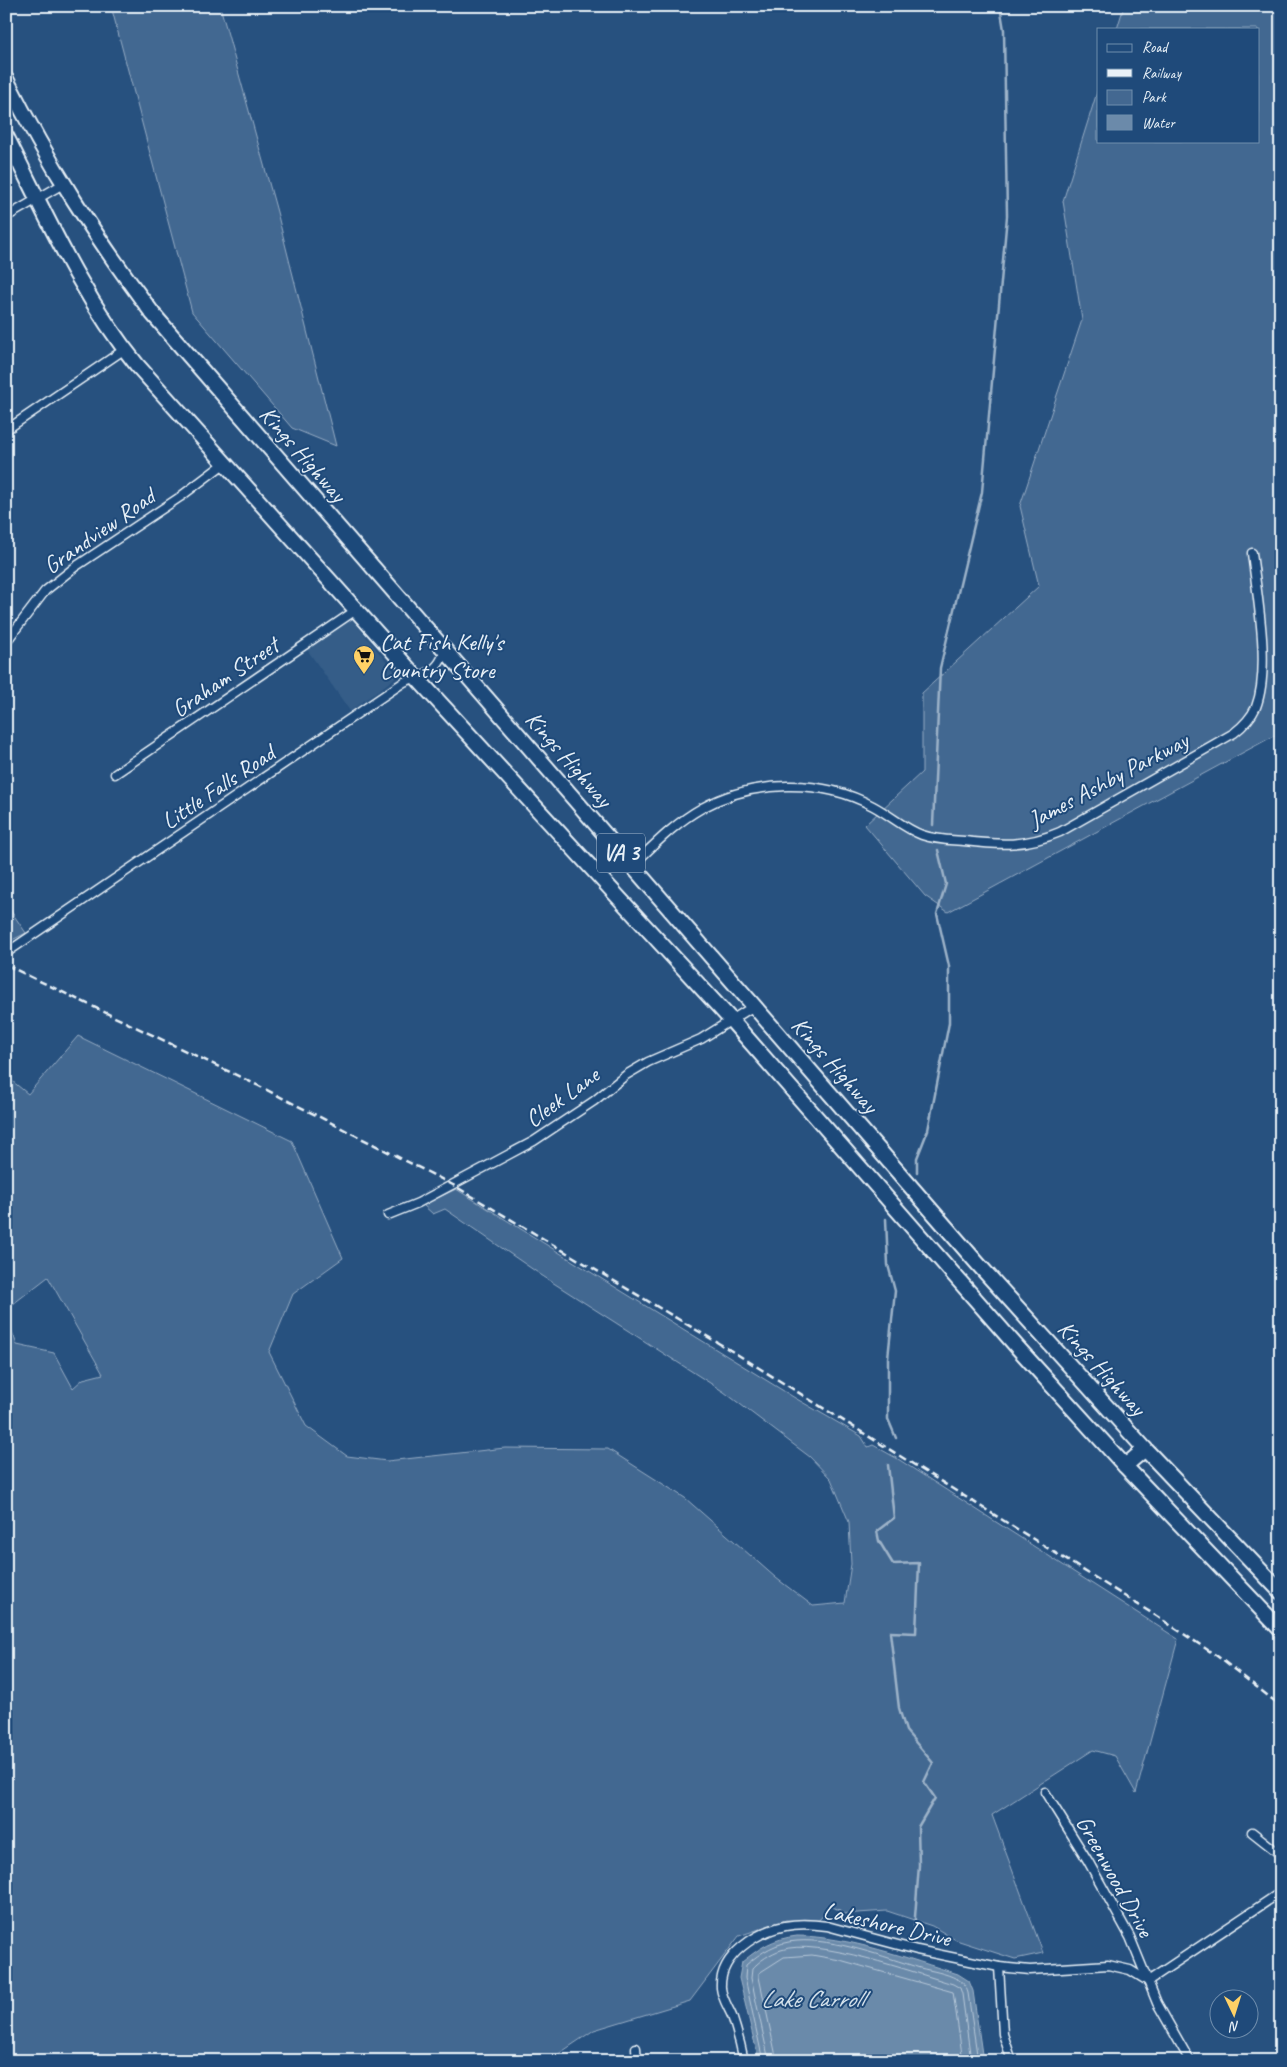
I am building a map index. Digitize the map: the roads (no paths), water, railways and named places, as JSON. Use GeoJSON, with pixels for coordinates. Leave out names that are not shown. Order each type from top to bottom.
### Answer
{"type":"FeatureCollection","features":[{"type":"Feature","properties":{"kind":"highway","name":"Kings Highway"},"geometry":{"type":"LineString","coordinates":[[6,79],[63,184],[100,241],[153,314],[984,1271],[1145,1449],[1281,1592]]}},
{"type":"Feature","properties":{"kind":"highway","name":"Kings Highway"},"geometry":{"type":"LineString","coordinates":[[6,136],[79,280],[96,309],[124,349],[417,678],[732,1021],[1011,1340],[1125,1466],[1281,1630]]}},
{"type":"Feature","properties":{"kind":"highway"},"geometry":{"type":"LineString","coordinates":[[1125,1466],[1145,1449]]}},
{"type":"Feature","properties":{"kind":"street"},"geometry":{"type":"LineString","coordinates":[[6,217],[63,184]]}},
{"type":"Feature","properties":{"kind":"street"},"geometry":{"type":"LineString","coordinates":[[6,430],[124,349]]}},
{"type":"Feature","properties":{"kind":"street","name":"Grandview Road"},"geometry":{"type":"LineString","coordinates":[[6,642],[46,591],[75,567],[186,493],[225,463]]}},
{"type":"Feature","properties":{"kind":"street","name":"James Ashby Parkway"},"geometry":{"type":"LineString","coordinates":[[632,866],[674,828],[703,808],[738,793],[777,787],[816,788],[840,793],[873,806],[913,831],[935,838],[1005,845],[1033,842],[1060,832],[1234,734],[1250,718],[1258,698],[1262,654],[1252,554]]}},
{"type":"Feature","properties":{"kind":"street","name":"Graham Street"},"geometry":{"type":"LineString","coordinates":[[115,774],[356,610]]}},
{"type":"Feature","properties":{"kind":"street","name":"Little Falls Road"},"geometry":{"type":"LineString","coordinates":[[6,952],[89,898],[382,696],[404,682],[431,672],[437,666],[445,651]]}},
{"type":"Feature","properties":{"kind":"street","name":"Cleek Lane"},"geometry":{"type":"LineString","coordinates":[[388,1215],[418,1203],[534,1141],[579,1112],[626,1075],[648,1062],[701,1039],[754,1006]]}},
{"type":"Feature","properties":{"kind":"street","name":"Greenwood Drive"},"geometry":{"type":"LineString","coordinates":[[1045,1792],[1088,1861],[1130,1936],[1166,2022],[1190,2061]]}},
{"type":"Feature","properties":{"kind":"street"},"geometry":{"type":"LineString","coordinates":[[1252,1832],[1281,1855]]}},
{"type":"Feature","properties":{"kind":"street"},"geometry":{"type":"LineString","coordinates":[[1148,1981],[1281,1892]]}},
{"type":"Feature","properties":{"kind":"street","name":"Lakeshore Drive"},"geometry":{"type":"LineString","coordinates":[[744,2061],[739,2037],[723,1996],[721,1980],[724,1970],[733,1955],[758,1936],[771,1930],[799,1924],[827,1926],[917,1950],[999,1967],[1030,1970],[1108,1965],[1130,1970],[1148,1981]]}},
{"type":"Feature","properties":{"kind":"street"},"geometry":{"type":"LineString","coordinates":[[999,1967],[1003,2034],[1012,2061]]}},
{"type":"Feature","properties":{"kind":"street"},"geometry":{"type":"LineString","coordinates":[[636,2048],[637,2061]]}},
{"type":"Feature","properties":{"kind":"water","name":"Lake Carroll"},"geometry":{"type":"Polygon","coordinates":[[[797,1936],[836,1940],[878,1949],[958,1974],[969,1981],[973,1991],[983,2061],[759,2061],[739,1978],[742,1962],[767,1944],[797,1936]]]}},
{"type":"Feature","properties":{"kind":"waterway"},"geometry":{"type":"LineString","coordinates":[[933,825],[940,668],[982,492],[1007,216],[1004,30],[1000,6]]}},
{"type":"Feature","properties":{"kind":"waterway"},"geometry":{"type":"LineString","coordinates":[[917,1172],[917,1158],[928,1130],[949,1023],[949,966],[937,914],[946,884],[938,850]]}},
{"type":"Feature","properties":{"kind":"waterway"},"geometry":{"type":"LineString","coordinates":[[886,1219],[888,1265],[895,1291],[888,1358],[888,1419],[896,1438]]}},
{"type":"Feature","properties":{"kind":"waterway"},"geometry":{"type":"LineString","coordinates":[[888,1465],[894,1518],[877,1531],[879,1541],[893,1564],[919,1563],[916,1633],[890,1632],[899,1708],[906,1731],[933,1763],[924,1782],[935,1798],[918,1827],[919,1865],[914,1930]]}},
{"type":"Feature","properties":{"kind":"railway"},"geometry":{"type":"LineString","coordinates":[[6,965],[257,1085],[453,1185],[735,1353],[1158,1617],[1217,1656],[1281,1706]]}},
{"type":"Feature","properties":{"kind":"place","name":"Cat Fish Kelly's Country Store"},"geometry":{"type":"Point","coordinates":[364,675]}}]}
